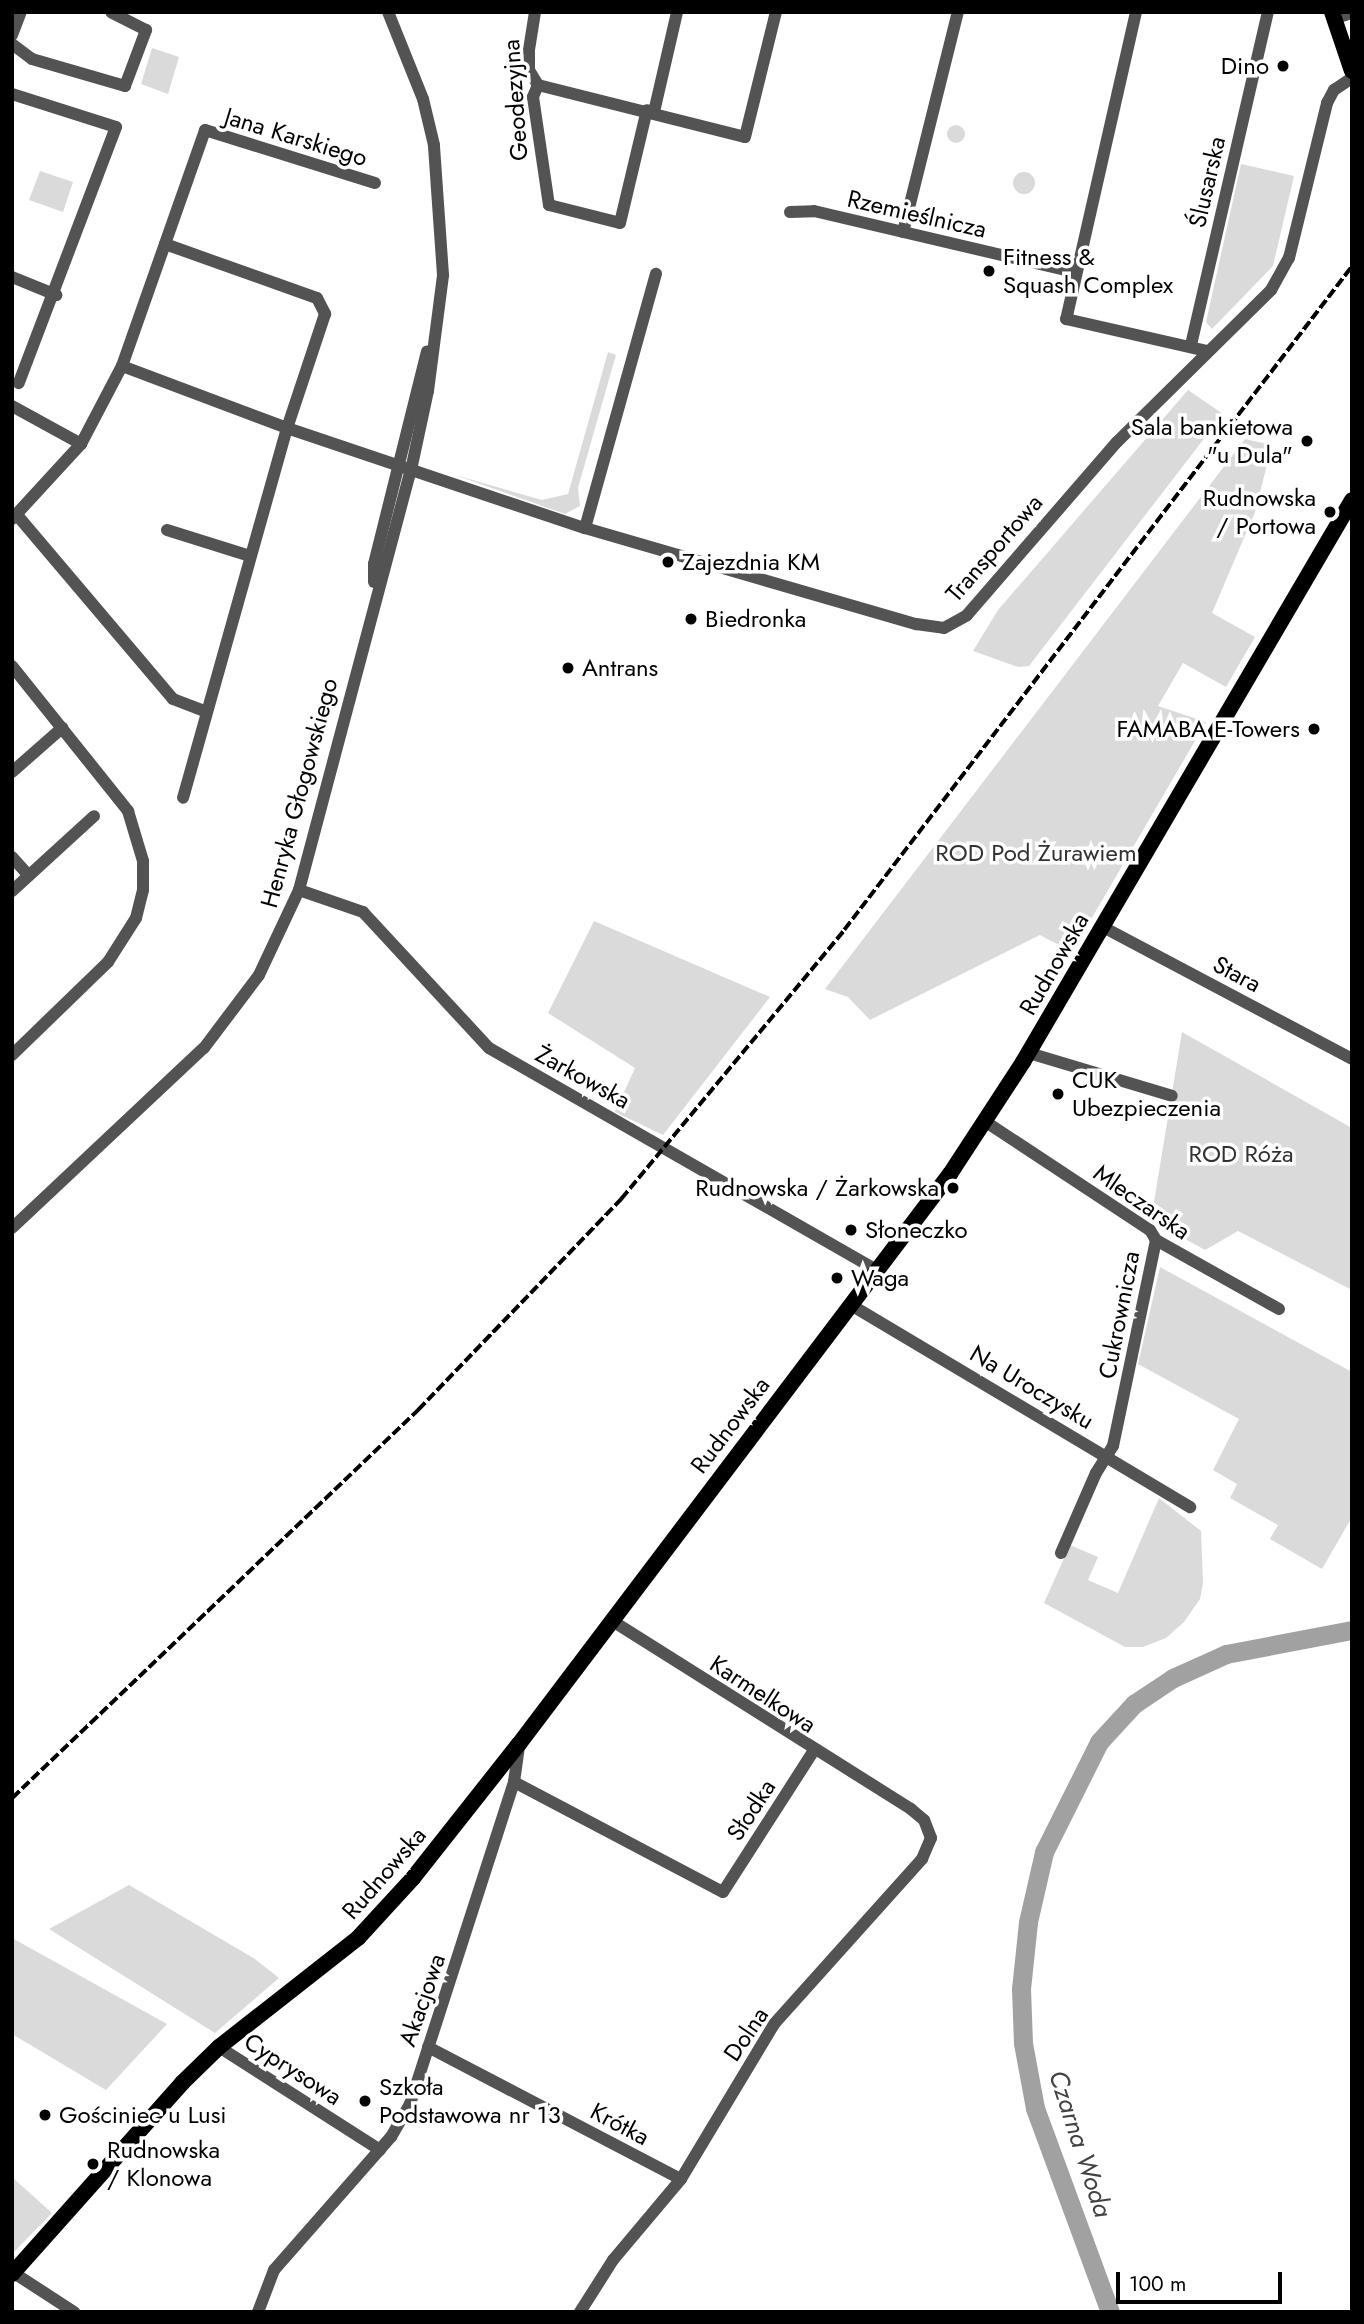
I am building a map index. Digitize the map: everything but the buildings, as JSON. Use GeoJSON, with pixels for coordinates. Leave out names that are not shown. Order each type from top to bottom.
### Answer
{"type":"FeatureCollection","features":[{"type":"Feature","properties":{"kind":"main road"},"geometry":{"type":"LineString","coordinates":[[1332,16],[1352,71]]}},
{"type":"Feature","properties":{"kind":"main road","name":"Rudnowska"},"geometry":{"type":"LineString","coordinates":[[13,2274],[219,2047],[358,1938],[519,1744],[851,1305],[986,1122],[1029,1053],[1352,500]]}},
{"type":"Feature","properties":{"kind":"street"},"geometry":{"type":"LineString","coordinates":[[12,35],[21,12]]}},
{"type":"Feature","properties":{"kind":"street"},"geometry":{"type":"LineString","coordinates":[[12,44],[32,60],[119,88],[130,82],[146,30],[111,12]]}},
{"type":"Feature","properties":{"kind":"street","name":"Henryka Głogowskiego"},"geometry":{"type":"LineString","coordinates":[[12,1228],[212,1039],[259,975],[299,890],[373,599],[411,470],[437,321],[442,221],[434,145],[423,99],[388,12]]}},
{"type":"Feature","properties":{"kind":"street","name":"Geodezyjna"},"geometry":{"type":"LineString","coordinates":[[535,12],[528,51],[530,70],[538,85],[533,97],[549,205],[620,223],[650,111]]}},
{"type":"Feature","properties":{"kind":"street"},"geometry":{"type":"LineString","coordinates":[[650,111],[677,12]]}},
{"type":"Feature","properties":{"kind":"street"},"geometry":{"type":"LineString","coordinates":[[538,85],[745,137],[776,12]]}},
{"type":"Feature","properties":{"kind":"street"},"geometry":{"type":"LineString","coordinates":[[903,232],[958,12]]}},
{"type":"Feature","properties":{"kind":"street"},"geometry":{"type":"LineString","coordinates":[[1136,12],[1066,319],[1191,345],[1207,351]]}},
{"type":"Feature","properties":{"kind":"street","name":"Ślusarska"},"geometry":{"type":"LineString","coordinates":[[1191,345],[1268,12]]}},
{"type":"Feature","properties":{"kind":"street"},"geometry":{"type":"LineString","coordinates":[[1332,16],[1352,13]]}},
{"type":"Feature","properties":{"kind":"street","name":"Transportowa"},"geometry":{"type":"LineString","coordinates":[[122,366],[287,428],[585,528],[916,624],[944,628],[967,615],[1054,511],[1281,274],[1327,103],[1334,90],[1352,78]]}},
{"type":"Feature","properties":{"kind":"street"},"geometry":{"type":"LineString","coordinates":[[12,94],[116,127],[56,295],[19,383]]}},
{"type":"Feature","properties":{"kind":"street","name":"Jana Karskiego"},"geometry":{"type":"LineString","coordinates":[[165,244],[205,130],[375,183]]}},
{"type":"Feature","properties":{"kind":"street","name":"Rzemieślnicza"},"geometry":{"type":"LineString","coordinates":[[790,212],[814,211],[1075,272]]}},
{"type":"Feature","properties":{"kind":"street"},"geometry":{"type":"LineString","coordinates":[[183,798],[287,428],[325,321],[321,303],[165,244],[122,366],[81,444],[15,517],[173,699],[207,712]]}},
{"type":"Feature","properties":{"kind":"street"},"geometry":{"type":"LineString","coordinates":[[585,528],[656,274]]}},
{"type":"Feature","properties":{"kind":"street"},"geometry":{"type":"LineString","coordinates":[[12,278],[56,295]]}},
{"type":"Feature","properties":{"kind":"street","name":"Henryka Głogowskiego"},"geometry":{"type":"LineString","coordinates":[[373,599],[374,564],[397,465],[437,321]]}},
{"type":"Feature","properties":{"kind":"street"},"geometry":{"type":"LineString","coordinates":[[12,406],[81,444]]}},
{"type":"Feature","properties":{"kind":"street"},"geometry":{"type":"LineString","coordinates":[[167,530],[250,556]]}},
{"type":"Feature","properties":{"kind":"street"},"geometry":{"type":"LineString","coordinates":[[12,666],[128,811],[143,861],[143,890],[136,918],[108,962],[12,1055]]}},
{"type":"Feature","properties":{"kind":"street"},"geometry":{"type":"LineString","coordinates":[[12,772],[62,728]]}},
{"type":"Feature","properties":{"kind":"street"},"geometry":{"type":"LineString","coordinates":[[12,891],[94,816]]}},
{"type":"Feature","properties":{"kind":"street"},"geometry":{"type":"LineString","coordinates":[[12,857],[29,876]]}},
{"type":"Feature","properties":{"kind":"street","name":"Żarkowska"},"geometry":{"type":"LineString","coordinates":[[299,890],[363,912],[489,1048],[876,1270]]}},
{"type":"Feature","properties":{"kind":"street","name":"Stara"},"geometry":{"type":"LineString","coordinates":[[1103,927],[1352,1059]]}},
{"type":"Feature","properties":{"kind":"street"},"geometry":{"type":"LineString","coordinates":[[1029,1053],[1172,1096]]}},
{"type":"Feature","properties":{"kind":"street","name":"Mleczarska"},"geometry":{"type":"LineString","coordinates":[[986,1122],[1150,1230],[1156,1240],[1279,1309]]}},
{"type":"Feature","properties":{"kind":"street","name":"Cukrownicza"},"geometry":{"type":"LineString","coordinates":[[1061,1553],[1116,1435],[1156,1240]]}},
{"type":"Feature","properties":{"kind":"street","name":"Na Uroczysku"},"geometry":{"type":"LineString","coordinates":[[851,1305],[1190,1507]]}},
{"type":"Feature","properties":{"kind":"street","name":"Karmelkowa"},"geometry":{"type":"LineString","coordinates":[[612,1621],[813,1752],[894,1798]]}},
{"type":"Feature","properties":{"kind":"street","name":"Akacjowa"},"geometry":{"type":"LineString","coordinates":[[258,2312],[274,2270],[380,2150],[410,2104],[514,1782],[519,1744]]}},
{"type":"Feature","properties":{"kind":"street","name":"Słodka"},"geometry":{"type":"LineString","coordinates":[[514,1782],[723,1892],[813,1752]]}},
{"type":"Feature","properties":{"kind":"street","name":"Dolna"},"geometry":{"type":"LineString","coordinates":[[580,2312],[613,2260],[681,2179],[774,2024],[929,1847],[931,1838],[924,1820],[894,1798]]}},
{"type":"Feature","properties":{"kind":"street","name":"Cyprysowa"},"geometry":{"type":"LineString","coordinates":[[219,2047],[380,2150]]}},
{"type":"Feature","properties":{"kind":"street","name":"Krótka"},"geometry":{"type":"LineString","coordinates":[[428,2047],[681,2179]]}},
{"type":"Feature","properties":{"kind":"street"},"geometry":{"type":"LineString","coordinates":[[13,2274],[74,2312]]}},
{"type":"Feature","properties":{"kind":"green space"},"geometry":{"type":"Polygon","coordinates":[[[152,48],[179,57],[168,94],[141,84],[152,48]]]}},
{"type":"Feature","properties":{"kind":"green space"},"geometry":{"type":"Polygon","coordinates":[[[952,125],[960,125],[965,134],[963,141],[952,143],[947,138],[947,130],[952,125]]]}},
{"type":"Feature","properties":{"kind":"green space"},"geometry":{"type":"Polygon","coordinates":[[[1241,164],[1294,176],[1273,266],[1212,329],[1206,322],[1241,164]]]}},
{"type":"Feature","properties":{"kind":"green space"},"geometry":{"type":"Polygon","coordinates":[[[40,171],[73,182],[63,212],[29,200],[40,171]]]}},
{"type":"Feature","properties":{"kind":"green space"},"geometry":{"type":"Polygon","coordinates":[[[1024,172],[1032,175],[1035,183],[1032,191],[1024,194],[1016,191],[1013,183],[1016,175],[1024,172]]]}},
{"type":"Feature","properties":{"kind":"green space"},"geometry":{"type":"Polygon","coordinates":[[[608,352],[616,355],[578,488],[580,506],[565,514],[455,475],[542,500],[568,494],[608,352]]]}},
{"type":"Feature","properties":{"kind":"green space"},"geometry":{"type":"Polygon","coordinates":[[[1188,390],[1223,414],[1029,666],[1018,667],[973,651],[998,610],[1188,390]]]}},
{"type":"Feature","properties":{"kind":"green space","name":"ROD Pod Żurawiem"},"geometry":{"type":"Polygon","coordinates":[[[1245,439],[1272,445],[1255,512],[1212,613],[1255,637],[1226,687],[1183,663],[1158,706],[1206,722],[1072,952],[1040,935],[870,1020],[848,997],[825,989],[1245,439]]]}},
{"type":"Feature","properties":{"kind":"green space"},"geometry":{"type":"Polygon","coordinates":[[[594,921],[770,997],[663,1135],[615,1112],[635,1068],[548,1013],[594,921]]]}},
{"type":"Feature","properties":{"kind":"green space","name":"ROD Róża"},"geometry":{"type":"Polygon","coordinates":[[[1182,1032],[1352,1128],[1352,1290],[1238,1231],[1205,1250],[1151,1220],[1182,1032]]]}},
{"type":"Feature","properties":{"kind":"green space"},"geometry":{"type":"Polygon","coordinates":[[[1160,1267],[1352,1372],[1352,1517],[1322,1569],[1270,1539],[1278,1525],[1230,1498],[1237,1484],[1213,1470],[1239,1419],[1138,1364],[1160,1267]]]}},
{"type":"Feature","properties":{"kind":"green space"},"geometry":{"type":"Polygon","coordinates":[[[1159,1498],[1201,1531],[1203,1583],[1200,1599],[1184,1622],[1166,1638],[1143,1647],[1125,1647],[1044,1603],[1070,1545],[1098,1557],[1088,1580],[1118,1593],[1159,1498]]]}},
{"type":"Feature","properties":{"kind":"green space"},"geometry":{"type":"Polygon","coordinates":[[[129,1885],[255,1959],[279,1978],[215,2033],[49,1929],[129,1885]]]}},
{"type":"Feature","properties":{"kind":"green space"},"geometry":{"type":"Polygon","coordinates":[[[12,1938],[167,2024],[106,2090],[12,2034],[12,1938]]]}},
{"type":"Feature","properties":{"kind":"green space"},"geometry":{"type":"Polygon","coordinates":[[[12,2177],[52,2213],[12,2254],[12,2177]]]}},
{"type":"Feature","properties":{"kind":"waterway","name":"Czarna Woda"},"geometry":{"type":"LineString","coordinates":[[1110,2312],[1035,2108],[1023,2043],[1021,1989],[1028,1922],[1044,1852],[1099,1742],[1134,1704],[1173,1678],[1226,1654],[1352,1630]]}},
{"type":"Feature","properties":{"kind":"railway"},"geometry":{"type":"LineString","coordinates":[[12,1798],[418,1410],[621,1199],[844,930],[1352,266]]}},
{"type":"Feature","properties":{"kind":"place","name":"Dino"},"geometry":{"type":"Point","coordinates":[1283,66]}},
{"type":"Feature","properties":{"kind":"place","name":"Fitness & Squash Complex"},"geometry":{"type":"Point","coordinates":[989,271]}},
{"type":"Feature","properties":{"kind":"place","name":"Sala bankietowa \"u Dula\""},"geometry":{"type":"Point","coordinates":[1307,441]}},
{"type":"Feature","properties":{"kind":"place","name":"Rudnowska / Portowa"},"geometry":{"type":"Point","coordinates":[1330,512]}},
{"type":"Feature","properties":{"kind":"place","name":"Zajezdnia KM"},"geometry":{"type":"Point","coordinates":[668,562]}},
{"type":"Feature","properties":{"kind":"place","name":"Biedronka"},"geometry":{"type":"Point","coordinates":[691,619]}},
{"type":"Feature","properties":{"kind":"place","name":"Antrans"},"geometry":{"type":"Point","coordinates":[568,668]}},
{"type":"Feature","properties":{"kind":"place","name":"FAMABA E-Towers"},"geometry":{"type":"Point","coordinates":[1314,729]}},
{"type":"Feature","properties":{"kind":"place","name":"CUK Ubezpieczenia"},"geometry":{"type":"Point","coordinates":[1058,1094]}},
{"type":"Feature","properties":{"kind":"place","name":"Rudnowska / Żarkowska"},"geometry":{"type":"Point","coordinates":[953,1188]}},
{"type":"Feature","properties":{"kind":"place","name":"Słoneczko"},"geometry":{"type":"Point","coordinates":[851,1230]}},
{"type":"Feature","properties":{"kind":"place","name":"Waga"},"geometry":{"type":"Point","coordinates":[837,1278]}},
{"type":"Feature","properties":{"kind":"place","name":"Szkoła Podstawowa nr 13"},"geometry":{"type":"Point","coordinates":[365,2101]}},
{"type":"Feature","properties":{"kind":"place","name":"Gościniec u Lusi"},"geometry":{"type":"Point","coordinates":[45,2115]}},
{"type":"Feature","properties":{"kind":"place","name":"Rudnowska / Klonowa"},"geometry":{"type":"Point","coordinates":[93,2164]}}]}
